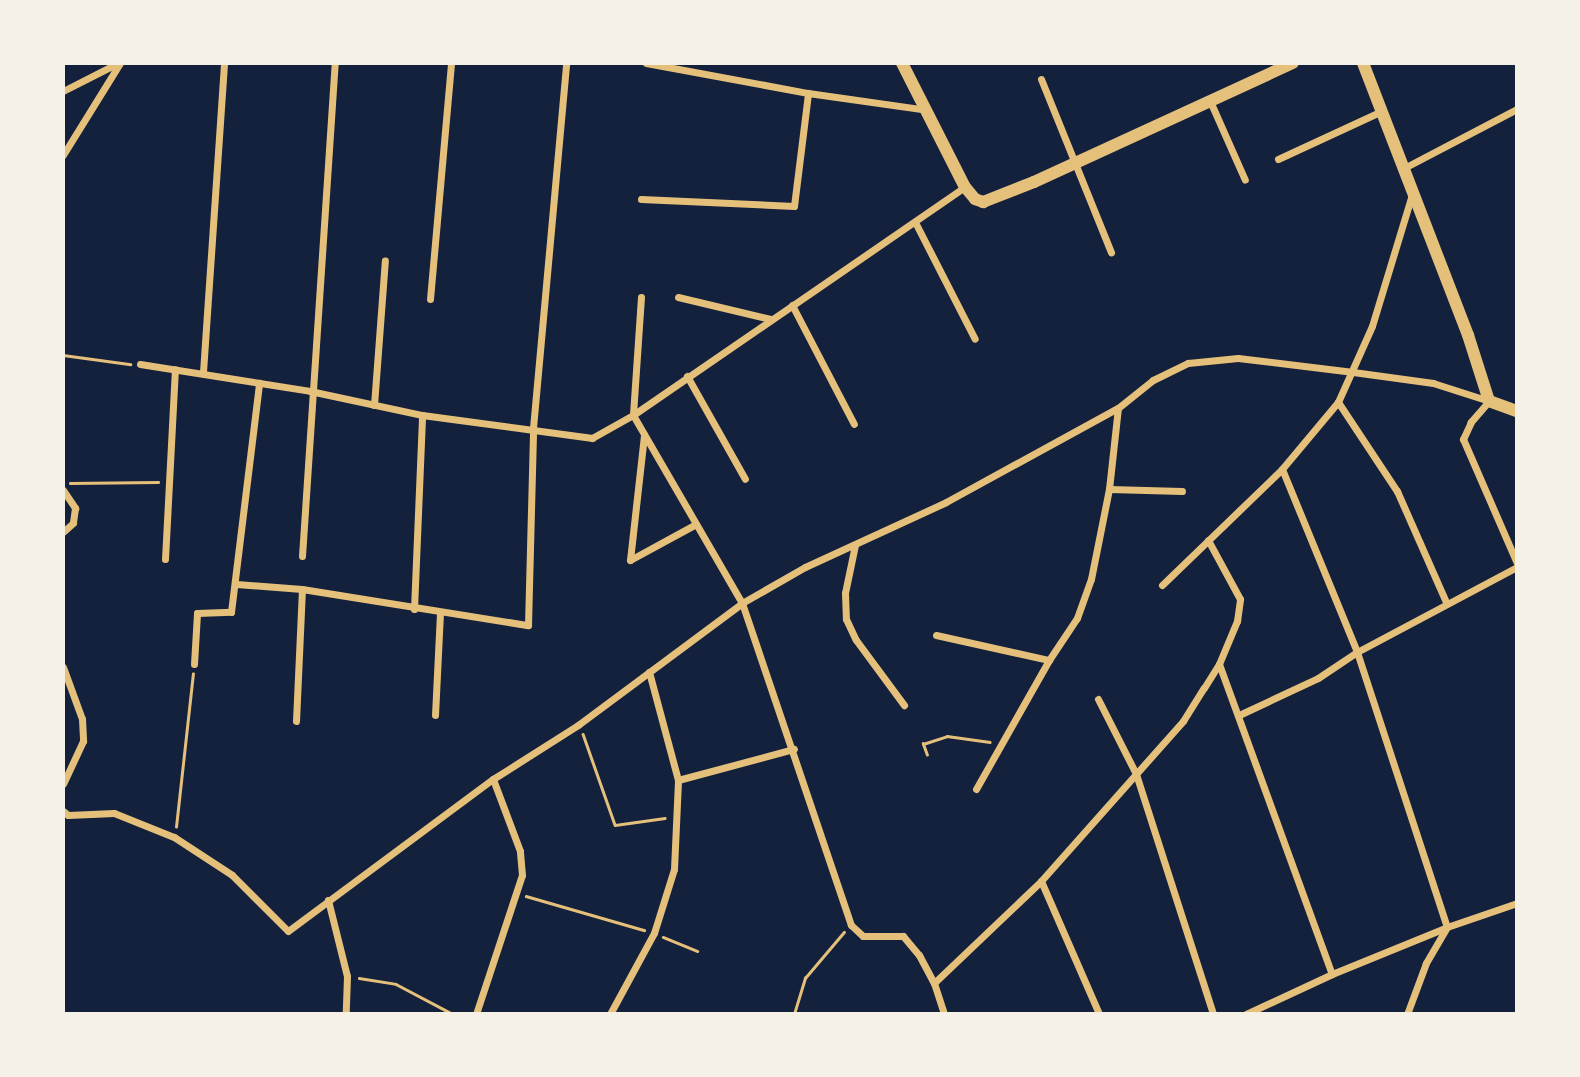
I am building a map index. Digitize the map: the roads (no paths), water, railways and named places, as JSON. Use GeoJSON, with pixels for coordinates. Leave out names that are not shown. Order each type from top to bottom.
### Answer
{"type":"FeatureCollection","features":[{"type":"Feature","properties":{"kind":"street"},"geometry":{"type":"LineString","coordinates":[[63,91],[120,63]]}},
{"type":"Feature","properties":{"kind":"street"},"geometry":{"type":"LineString","coordinates":[[63,155],[120,63]]}},
{"type":"Feature","properties":{"kind":"street"},"geometry":{"type":"LineString","coordinates":[[203,372],[224,63]]}},
{"type":"Feature","properties":{"kind":"street"},"geometry":{"type":"LineString","coordinates":[[302,556],[310,391],[335,63]]}},
{"type":"Feature","properties":{"kind":"street"},"geometry":{"type":"LineString","coordinates":[[430,299],[451,63]]}},
{"type":"Feature","properties":{"kind":"street"},"geometry":{"type":"LineString","coordinates":[[236,584],[302,589],[414,609],[528,625],[533,428],[566,63]]}},
{"type":"Feature","properties":{"kind":"street"},"geometry":{"type":"LineString","coordinates":[[646,63],[808,93],[928,110]]}},
{"type":"Feature","properties":{"kind":"street"},"geometry":{"type":"LineString","coordinates":[[902,63],[965,187],[975,200],[984,202],[1293,63]]}},
{"type":"Feature","properties":{"kind":"street"},"geometry":{"type":"LineString","coordinates":[[1363,63],[1468,335],[1489,401]]}},
{"type":"Feature","properties":{"kind":"street"},"geometry":{"type":"LineString","coordinates":[[1041,79],[1111,252]]}},
{"type":"Feature","properties":{"kind":"street"},"geometry":{"type":"LineString","coordinates":[[641,199],[794,206],[808,93]]}},
{"type":"Feature","properties":{"kind":"street"},"geometry":{"type":"LineString","coordinates":[[1210,101],[1245,180]]}},
{"type":"Feature","properties":{"kind":"street"},"geometry":{"type":"LineString","coordinates":[[1279,159],[1382,111]]}},
{"type":"Feature","properties":{"kind":"street"},"geometry":{"type":"LineString","coordinates":[[1404,168],[1517,111]]}},
{"type":"Feature","properties":{"kind":"street"},"geometry":{"type":"LineString","coordinates":[[140,364],[310,391],[422,415],[592,438],[632,415],[965,187]]}},
{"type":"Feature","properties":{"kind":"street"},"geometry":{"type":"LineString","coordinates":[[1163,584],[1282,469],[1338,402],[1372,326],[1413,190]]}},
{"type":"Feature","properties":{"kind":"street"},"geometry":{"type":"LineString","coordinates":[[915,222],[975,339]]}},
{"type":"Feature","properties":{"kind":"street"},"geometry":{"type":"LineString","coordinates":[[374,405],[385,260]]}},
{"type":"Feature","properties":{"kind":"street"},"geometry":{"type":"LineString","coordinates":[[641,297],[632,415],[742,603],[851,925],[863,936],[903,936],[919,955],[934,983],[944,1014]]}},
{"type":"Feature","properties":{"kind":"street"},"geometry":{"type":"LineString","coordinates":[[678,297],[770,319]]}},
{"type":"Feature","properties":{"kind":"street"},"geometry":{"type":"LineString","coordinates":[[792,304],[854,424]]}},
{"type":"Feature","properties":{"kind":"street"},"geometry":{"type":"LineString","coordinates":[[63,811],[68,815],[114,813],[174,837],[232,875],[288,931],[493,779],[578,725],[742,603],[805,567],[946,502],[1118,408],[1153,380],[1188,363],[1238,358],[1433,383],[1517,411]]}},
{"type":"Feature","properties":{"kind":"street"},"geometry":{"type":"LineString","coordinates":[[165,559],[175,369]]}},
{"type":"Feature","properties":{"kind":"street"},"geometry":{"type":"LineString","coordinates":[[687,376],[745,479]]}},
{"type":"Feature","properties":{"kind":"street"},"geometry":{"type":"LineString","coordinates":[[194,664],[197,613],[231,612],[259,383]]}},
{"type":"Feature","properties":{"kind":"street"},"geometry":{"type":"LineString","coordinates":[[1239,715],[1318,678],[1357,652],[1517,565],[1463,439],[1471,422],[1489,401]]}},
{"type":"Feature","properties":{"kind":"street"},"geometry":{"type":"LineString","coordinates":[[1338,402],[1397,491],[1446,602]]}},
{"type":"Feature","properties":{"kind":"street"},"geometry":{"type":"LineString","coordinates":[[976,789],[1080,608],[1091,579],[1109,489],[1118,408]]}},
{"type":"Feature","properties":{"kind":"street"},"geometry":{"type":"LineString","coordinates":[[414,609],[422,415]]}},
{"type":"Feature","properties":{"kind":"street"},"geometry":{"type":"LineString","coordinates":[[644,435],[630,559],[696,524]]}},
{"type":"Feature","properties":{"kind":"street"},"geometry":{"type":"LineString","coordinates":[[1282,469],[1357,652],[1447,927],[1426,963],[1407,1014]]}},
{"type":"Feature","properties":{"kind":"street"},"geometry":{"type":"LineString","coordinates":[[1109,489],[1182,491]]}},
{"type":"Feature","properties":{"kind":"street"},"geometry":{"type":"LineString","coordinates":[[63,490],[75,508],[74,523],[63,532]]}},
{"type":"Feature","properties":{"kind":"street"},"geometry":{"type":"LineString","coordinates":[[934,983],[1041,881],[1136,775],[1183,721],[1219,664],[1237,621],[1240,599],[1208,540]]}},
{"type":"Feature","properties":{"kind":"street"},"geometry":{"type":"LineString","coordinates":[[855,545],[845,593],[846,619],[856,640],[904,705]]}},
{"type":"Feature","properties":{"kind":"street"},"geometry":{"type":"LineString","coordinates":[[296,721],[302,589]]}},
{"type":"Feature","properties":{"kind":"street"},"geometry":{"type":"LineString","coordinates":[[435,715],[440,612]]}},
{"type":"Feature","properties":{"kind":"street"},"geometry":{"type":"LineString","coordinates":[[936,635],[1049,660]]}},
{"type":"Feature","properties":{"kind":"street"},"geometry":{"type":"LineString","coordinates":[[1219,664],[1332,974]]}},
{"type":"Feature","properties":{"kind":"street"},"geometry":{"type":"LineString","coordinates":[[63,667],[79,708],[83,741],[63,784]]}},
{"type":"Feature","properties":{"kind":"street"},"geometry":{"type":"LineString","coordinates":[[610,1014],[654,933],[674,869],[678,780],[649,672]]}},
{"type":"Feature","properties":{"kind":"street"},"geometry":{"type":"LineString","coordinates":[[1098,699],[1136,775],[1213,1014]]}},
{"type":"Feature","properties":{"kind":"street"},"geometry":{"type":"LineString","coordinates":[[678,780],[793,749]]}},
{"type":"Feature","properties":{"kind":"street"},"geometry":{"type":"LineString","coordinates":[[476,1014],[522,875],[520,851],[493,779]]}},
{"type":"Feature","properties":{"kind":"street"},"geometry":{"type":"LineString","coordinates":[[1041,881],[1098,1014]]}},
{"type":"Feature","properties":{"kind":"street"},"geometry":{"type":"LineString","coordinates":[[328,900],[346,976],[346,1014]]}},
{"type":"Feature","properties":{"kind":"street"},"geometry":{"type":"LineString","coordinates":[[1246,1014],[1332,974],[1447,927],[1517,903]]}}]}
